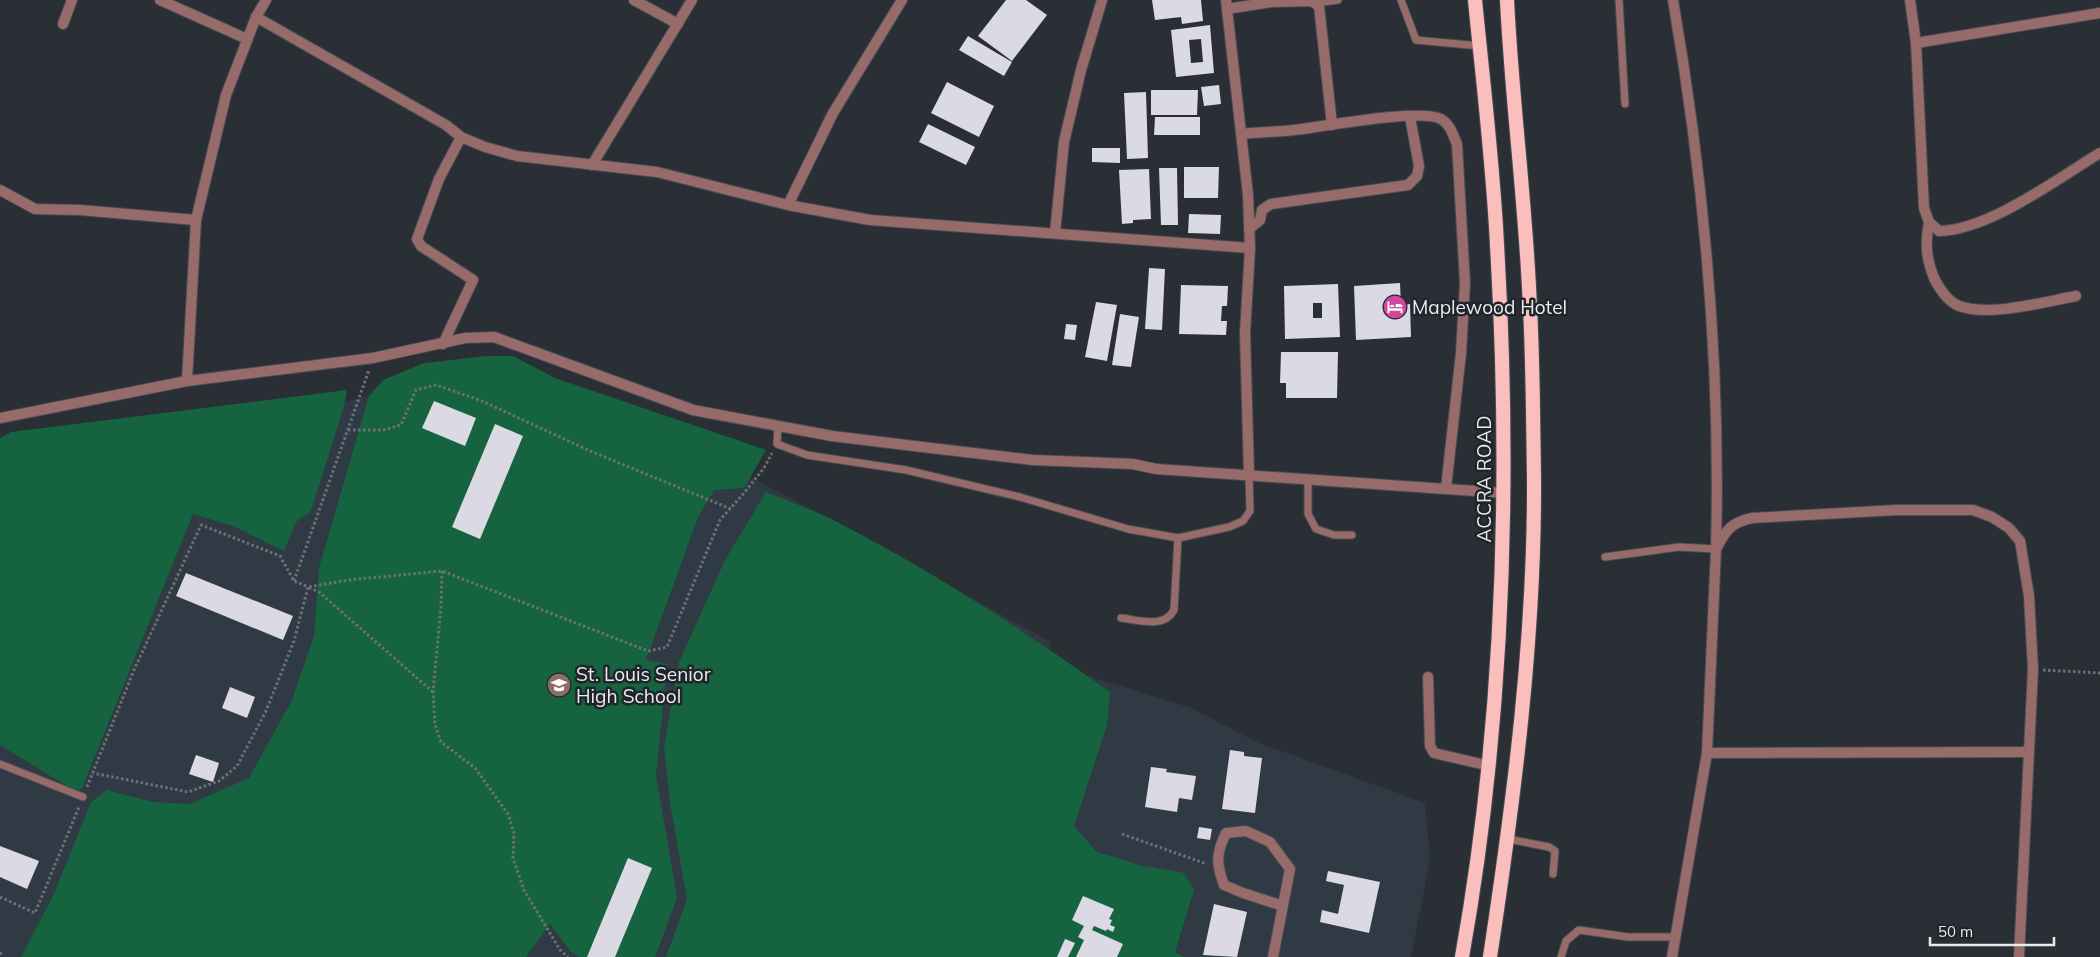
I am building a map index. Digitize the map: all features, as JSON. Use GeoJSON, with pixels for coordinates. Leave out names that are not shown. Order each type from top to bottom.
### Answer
{"type":"FeatureCollection","features":[{"type":"Feature","properties":{"kind":"highway","name":"ACCRA ROAD"},"geometry":{"type":"LineString","coordinates":[[1462,957],[1490,766],[1501,592],[1504,493],[1503,389],[1498,245],[1475,0]]}},
{"type":"Feature","properties":{"kind":"highway"},"geometry":{"type":"LineString","coordinates":[[1490,957],[1508,839],[1522,712],[1530,588],[1534,479],[1530,308],[1507,0]]}},
{"type":"Feature","properties":{"kind":"street"},"geometry":{"type":"LineString","coordinates":[[63,24],[72,0]]}},
{"type":"Feature","properties":{"kind":"street"},"geometry":{"type":"LineString","coordinates":[[160,0],[247,39]]}},
{"type":"Feature","properties":{"kind":"street"},"geometry":{"type":"LineString","coordinates":[[187,381],[196,220],[226,95],[256,17],[266,0]]}},
{"type":"Feature","properties":{"kind":"street"},"geometry":{"type":"LineString","coordinates":[[634,0],[678,24]]}},
{"type":"Feature","properties":{"kind":"street"},"geometry":{"type":"LineString","coordinates":[[592,165],[692,0]]}},
{"type":"Feature","properties":{"kind":"street"},"geometry":{"type":"LineString","coordinates":[[788,205],[833,113],[902,0]]}},
{"type":"Feature","properties":{"kind":"street"},"geometry":{"type":"LineString","coordinates":[[1055,233],[1064,142],[1081,70],[1102,0]]}},
{"type":"Feature","properties":{"kind":"street"},"geometry":{"type":"LineString","coordinates":[[1249,474],[1245,333],[1250,229],[1227,4],[1311,0],[1318,6],[1332,125]]}},
{"type":"Feature","properties":{"kind":"street"},"geometry":{"type":"LineString","coordinates":[[1672,957],[1707,753],[1716,549],[1716,425],[1708,260],[1687,88],[1673,0]]}},
{"type":"Feature","properties":{"kind":"street"},"geometry":{"type":"LineString","coordinates":[[1910,0],[1916,43],[1924,208],[1929,222],[1926,241],[1928,264],[1940,290],[1958,305],[1992,310],[2076,296]]}},
{"type":"Feature","properties":{"kind":"street"},"geometry":{"type":"LineString","coordinates":[[1916,43],[2100,13]]}},
{"type":"Feature","properties":{"kind":"street"},"geometry":{"type":"LineString","coordinates":[[256,17],[446,125],[461,137],[485,147],[517,156],[657,172],[788,205],[870,220],[1250,248]]}},
{"type":"Feature","properties":{"kind":"street"},"geometry":{"type":"LineString","coordinates":[[1240,134],[1332,125],[1384,117],[1433,116],[1443,120],[1449,126],[1457,144],[1465,283],[1461,353],[1446,488]]}},
{"type":"Feature","properties":{"kind":"street"},"geometry":{"type":"LineString","coordinates":[[1250,229],[1260,220],[1262,210],[1271,204],[1408,186],[1417,176],[1419,166],[1410,117]]}},
{"type":"Feature","properties":{"kind":"street"},"geometry":{"type":"LineString","coordinates":[[443,344],[473,280],[421,246],[417,239],[439,179],[461,137]]}},
{"type":"Feature","properties":{"kind":"street"},"geometry":{"type":"LineString","coordinates":[[1929,222],[1940,231],[1955,231],[1997,215],[2100,153]]}},
{"type":"Feature","properties":{"kind":"street"},"geometry":{"type":"LineString","coordinates":[[0,190],[35,209],[196,220]]}},
{"type":"Feature","properties":{"kind":"street"},"geometry":{"type":"LineString","coordinates":[[0,418],[187,381],[373,358],[472,337],[494,337],[693,410],[832,436],[1016,458],[1134,464],[1156,469],[1504,493]]}},
{"type":"Feature","properties":{"kind":"street"},"geometry":{"type":"LineString","coordinates":[[1716,549],[1724,532],[1736,521],[1752,518],[1897,510],[1973,510],[1992,517],[2009,528],[2020,541],[2029,596],[2033,669],[2019,957]]}},
{"type":"Feature","properties":{"kind":"street"},"geometry":{"type":"LineString","coordinates":[[1428,677],[1430,746],[1434,753],[1490,766]]}},
{"type":"Feature","properties":{"kind":"street"},"geometry":{"type":"LineString","coordinates":[[1707,753],[2028,752]]}},
{"type":"Feature","properties":{"kind":"street"},"geometry":{"type":"LineString","coordinates":[[1273,957],[1283,906],[1290,868],[1270,842],[1246,831],[1226,833],[1218,850],[1217,866],[1224,885],[1283,906]]}},
{"type":"Feature","properties":{"kind":"lane"},"geometry":{"type":"LineString","coordinates":[[1315,3],[1338,0]]}},
{"type":"Feature","properties":{"kind":"lane"},"geometry":{"type":"LineString","coordinates":[[1401,0],[1416,40],[1480,46]]}},
{"type":"Feature","properties":{"kind":"lane"},"geometry":{"type":"LineString","coordinates":[[1619,0],[1625,104]]}},
{"type":"Feature","properties":{"kind":"lane"},"geometry":{"type":"LineString","coordinates":[[778,426],[777,444],[807,455],[906,470],[1020,496],[1128,528],[1178,538],[1229,527],[1243,521],[1250,511],[1249,474]]}},
{"type":"Feature","properties":{"kind":"lane"},"geometry":{"type":"LineString","coordinates":[[1308,478],[1308,514],[1316,529],[1334,535],[1352,535]]}},
{"type":"Feature","properties":{"kind":"lane"},"geometry":{"type":"LineString","coordinates":[[1121,618],[1162,622],[1170,618],[1174,610],[1178,538]]}},
{"type":"Feature","properties":{"kind":"lane"},"geometry":{"type":"LineString","coordinates":[[1605,557],[1679,547],[1716,549]]}},
{"type":"Feature","properties":{"kind":"lane"},"geometry":{"type":"LineString","coordinates":[[0,764],[83,797]]}},
{"type":"Feature","properties":{"kind":"lane"},"geometry":{"type":"LineString","coordinates":[[1508,839],[1548,847],[1555,851],[1553,874]]}},
{"type":"Feature","properties":{"kind":"lane"},"geometry":{"type":"LineString","coordinates":[[1561,957],[1566,941],[1579,930],[1628,937],[1674,937]]}},
{"type":"Feature","properties":{"kind":"path"},"geometry":{"type":"LineString","coordinates":[[294,582],[373,358]]}},
{"type":"Feature","properties":{"kind":"path"},"geometry":{"type":"LineString","coordinates":[[348,430],[383,430],[401,424],[416,390],[436,384],[482,401],[590,450],[731,508]]}},
{"type":"Feature","properties":{"kind":"path"},"geometry":{"type":"LineString","coordinates":[[308,587],[349,580],[442,571],[648,651],[667,647],[720,520],[764,468],[777,444]]}},
{"type":"Feature","properties":{"kind":"path"},"geometry":{"type":"LineString","coordinates":[[0,897],[36,913],[134,670],[201,525],[280,556],[294,582],[319,592],[432,692]]}},
{"type":"Feature","properties":{"kind":"path"},"geometry":{"type":"LineString","coordinates":[[442,571],[441,607],[432,692],[435,725],[441,742],[475,768],[508,814],[514,833],[513,858],[524,890],[560,950],[568,957]]}},
{"type":"Feature","properties":{"kind":"path"},"geometry":{"type":"LineString","coordinates":[[93,773],[188,792],[220,781],[237,766],[266,711],[294,641],[308,587]]}},
{"type":"Feature","properties":{"kind":"path"},"geometry":{"type":"LineString","coordinates":[[2033,669],[2083,674],[2100,673]]}},
{"type":"Feature","properties":{"kind":"path"},"geometry":{"type":"LineString","coordinates":[[1122,834],[1194,860],[1217,866]]}},
{"type":"Feature","properties":{"kind":"shaded area","name":"St. Louis Senior High School"},"geometry":{"type":"Polygon","coordinates":[[[402,387],[556,389],[766,485],[1051,642],[1047,663],[1191,708],[1259,743],[1425,803],[1430,860],[1411,957],[0,957],[0,470],[349,401],[402,387]]]}},
{"type":"Feature","properties":{"kind":"green space"},"geometry":{"type":"Polygon","coordinates":[[[486,356],[513,356],[555,378],[766,450],[744,488],[714,490],[698,517],[646,660],[667,664],[656,775],[677,898],[655,957],[580,957],[571,952],[550,924],[526,957],[21,957],[54,894],[91,802],[107,790],[152,802],[190,804],[249,778],[292,700],[314,636],[319,568],[369,396],[383,380],[424,363],[486,356]]]}},
{"type":"Feature","properties":{"kind":"green space"},"geometry":{"type":"Polygon","coordinates":[[[347,390],[344,406],[311,511],[296,522],[284,551],[233,526],[193,514],[82,788],[77,792],[0,745],[0,438],[11,432],[347,390]]]}},
{"type":"Feature","properties":{"kind":"green space"},"geometry":{"type":"Polygon","coordinates":[[[766,492],[829,518],[902,557],[1008,622],[1110,692],[1107,725],[1074,826],[1097,852],[1139,865],[1184,873],[1194,890],[1175,952],[1184,957],[666,957],[687,899],[671,809],[664,748],[679,662],[725,560],[766,492]]]}},
{"type":"Feature","properties":{"kind":"building"},"geometry":{"type":"Polygon","coordinates":[[[1006,0],[1026,0],[1047,15],[1012,61],[978,36],[1006,0]]]}},
{"type":"Feature","properties":{"kind":"building"},"geometry":{"type":"Polygon","coordinates":[[[1152,0],[1201,0],[1203,21],[1182,24],[1181,17],[1155,20],[1152,0]]]}},
{"type":"Feature","properties":{"kind":"building"},"geometry":{"type":"Polygon","coordinates":[[[1210,25],[1214,73],[1176,77],[1171,30],[1210,25]],[[1201,39],[1189,40],[1191,63],[1203,62],[1201,39]]]}},
{"type":"Feature","properties":{"kind":"building"},"geometry":{"type":"Polygon","coordinates":[[[968,36],[1012,62],[1004,76],[959,50],[968,36]]]}},
{"type":"Feature","properties":{"kind":"building"},"geometry":{"type":"Polygon","coordinates":[[[947,82],[994,106],[979,137],[931,113],[947,82]]]}},
{"type":"Feature","properties":{"kind":"building"},"geometry":{"type":"Polygon","coordinates":[[[1219,85],[1221,104],[1204,106],[1201,87],[1219,85]]]}},
{"type":"Feature","properties":{"kind":"building"},"geometry":{"type":"Polygon","coordinates":[[[1151,90],[1198,90],[1197,115],[1151,115],[1151,90]]]}},
{"type":"Feature","properties":{"kind":"building"},"geometry":{"type":"Polygon","coordinates":[[[1146,92],[1148,158],[1127,159],[1124,93],[1146,92]]]}},
{"type":"Feature","properties":{"kind":"building"},"geometry":{"type":"Polygon","coordinates":[[[1155,117],[1200,117],[1200,135],[1154,135],[1155,117]]]}},
{"type":"Feature","properties":{"kind":"building"},"geometry":{"type":"Polygon","coordinates":[[[928,124],[975,147],[966,165],[919,142],[928,124]]]}},
{"type":"Feature","properties":{"kind":"building"},"geometry":{"type":"Polygon","coordinates":[[[1092,148],[1120,148],[1120,163],[1092,162],[1092,148]]]}},
{"type":"Feature","properties":{"kind":"building"},"geometry":{"type":"Polygon","coordinates":[[[1184,167],[1219,167],[1218,198],[1184,198],[1184,167]]]}},
{"type":"Feature","properties":{"kind":"building"},"geometry":{"type":"Polygon","coordinates":[[[1159,168],[1177,168],[1178,225],[1161,225],[1159,168]]]}},
{"type":"Feature","properties":{"kind":"building"},"geometry":{"type":"Polygon","coordinates":[[[1149,169],[1151,219],[1133,220],[1133,223],[1122,224],[1119,170],[1149,169]]]}},
{"type":"Feature","properties":{"kind":"building"},"geometry":{"type":"Polygon","coordinates":[[[1189,214],[1221,215],[1220,234],[1188,233],[1189,214]]]}},
{"type":"Feature","properties":{"kind":"building"},"geometry":{"type":"Polygon","coordinates":[[[1149,268],[1165,269],[1162,330],[1145,329],[1149,268]]]}},
{"type":"Feature","properties":{"kind":"building"},"geometry":{"type":"Polygon","coordinates":[[[1400,283],[1401,305],[1410,304],[1411,337],[1356,340],[1354,286],[1400,283]]]}},
{"type":"Feature","properties":{"kind":"building"},"geometry":{"type":"Polygon","coordinates":[[[1338,284],[1340,337],[1285,339],[1284,286],[1338,284]],[[1313,303],[1313,318],[1322,318],[1322,303],[1313,303]]]}},
{"type":"Feature","properties":{"kind":"building"},"geometry":{"type":"Polygon","coordinates":[[[1181,285],[1228,286],[1227,306],[1222,306],[1221,321],[1227,321],[1226,335],[1179,334],[1181,285]]]}},
{"type":"Feature","properties":{"kind":"building"},"geometry":{"type":"Polygon","coordinates":[[[1096,302],[1117,305],[1107,361],[1085,357],[1096,302]]]}},
{"type":"Feature","properties":{"kind":"building"},"geometry":{"type":"Polygon","coordinates":[[[1120,314],[1139,317],[1131,367],[1112,365],[1120,314]]]}},
{"type":"Feature","properties":{"kind":"building"},"geometry":{"type":"Polygon","coordinates":[[[1066,324],[1077,325],[1075,340],[1064,339],[1066,324]]]}},
{"type":"Feature","properties":{"kind":"building"},"geometry":{"type":"Polygon","coordinates":[[[1281,352],[1338,352],[1337,398],[1286,398],[1286,383],[1280,383],[1281,352]]]}},
{"type":"Feature","properties":{"kind":"building"},"geometry":{"type":"Polygon","coordinates":[[[434,401],[476,418],[465,446],[422,428],[434,401]]]}},
{"type":"Feature","properties":{"kind":"building"},"geometry":{"type":"Polygon","coordinates":[[[495,424],[523,436],[480,539],[452,527],[495,424]]]}},
{"type":"Feature","properties":{"kind":"building"},"geometry":{"type":"Polygon","coordinates":[[[186,573],[293,616],[283,640],[176,596],[186,573]]]}},
{"type":"Feature","properties":{"kind":"building"},"geometry":{"type":"Polygon","coordinates":[[[230,687],[255,697],[247,718],[222,708],[230,687]]]}},
{"type":"Feature","properties":{"kind":"building"},"geometry":{"type":"Polygon","coordinates":[[[1230,750],[1244,752],[1244,756],[1262,758],[1255,813],[1222,809],[1230,750]]]}},
{"type":"Feature","properties":{"kind":"building"},"geometry":{"type":"Polygon","coordinates":[[[196,755],[219,763],[213,782],[189,774],[196,755]]]}},
{"type":"Feature","properties":{"kind":"building"},"geometry":{"type":"Polygon","coordinates":[[[1151,767],[1167,769],[1166,772],[1196,776],[1192,800],[1179,798],[1177,812],[1145,807],[1151,767]]]}},
{"type":"Feature","properties":{"kind":"building"},"geometry":{"type":"Polygon","coordinates":[[[1199,827],[1212,829],[1210,840],[1197,838],[1199,827]]]}},
{"type":"Feature","properties":{"kind":"building"},"geometry":{"type":"Polygon","coordinates":[[[0,846],[39,861],[27,889],[0,877],[0,846]]]}},
{"type":"Feature","properties":{"kind":"building"},"geometry":{"type":"Polygon","coordinates":[[[628,858],[652,868],[615,957],[587,957],[628,858]]]}},
{"type":"Feature","properties":{"kind":"building"},"geometry":{"type":"Polygon","coordinates":[[[1328,871],[1380,882],[1369,933],[1320,922],[1322,910],[1338,914],[1344,885],[1326,881],[1328,871]]]}},
{"type":"Feature","properties":{"kind":"building"},"geometry":{"type":"Polygon","coordinates":[[[1083,896],[1114,909],[1109,919],[1112,920],[1110,925],[1115,927],[1113,932],[1094,926],[1092,930],[1123,944],[1117,957],[1076,957],[1084,940],[1078,937],[1084,926],[1072,920],[1083,896]]]}},
{"type":"Feature","properties":{"kind":"building"},"geometry":{"type":"Polygon","coordinates":[[[1214,904],[1247,912],[1237,957],[1203,955],[1214,904]]]}},
{"type":"Feature","properties":{"kind":"building"},"geometry":{"type":"Polygon","coordinates":[[[1065,939],[1075,943],[1068,957],[1057,957],[1065,939]]]}},
{"type":"Feature","properties":{"kind":"place","name":"Maplewood Hotel"},"geometry":{"type":"Point","coordinates":[1395,307]}},
{"type":"Feature","properties":{"kind":"place","name":"St. Louis Senior High School"},"geometry":{"type":"Point","coordinates":[559,685]}}]}
